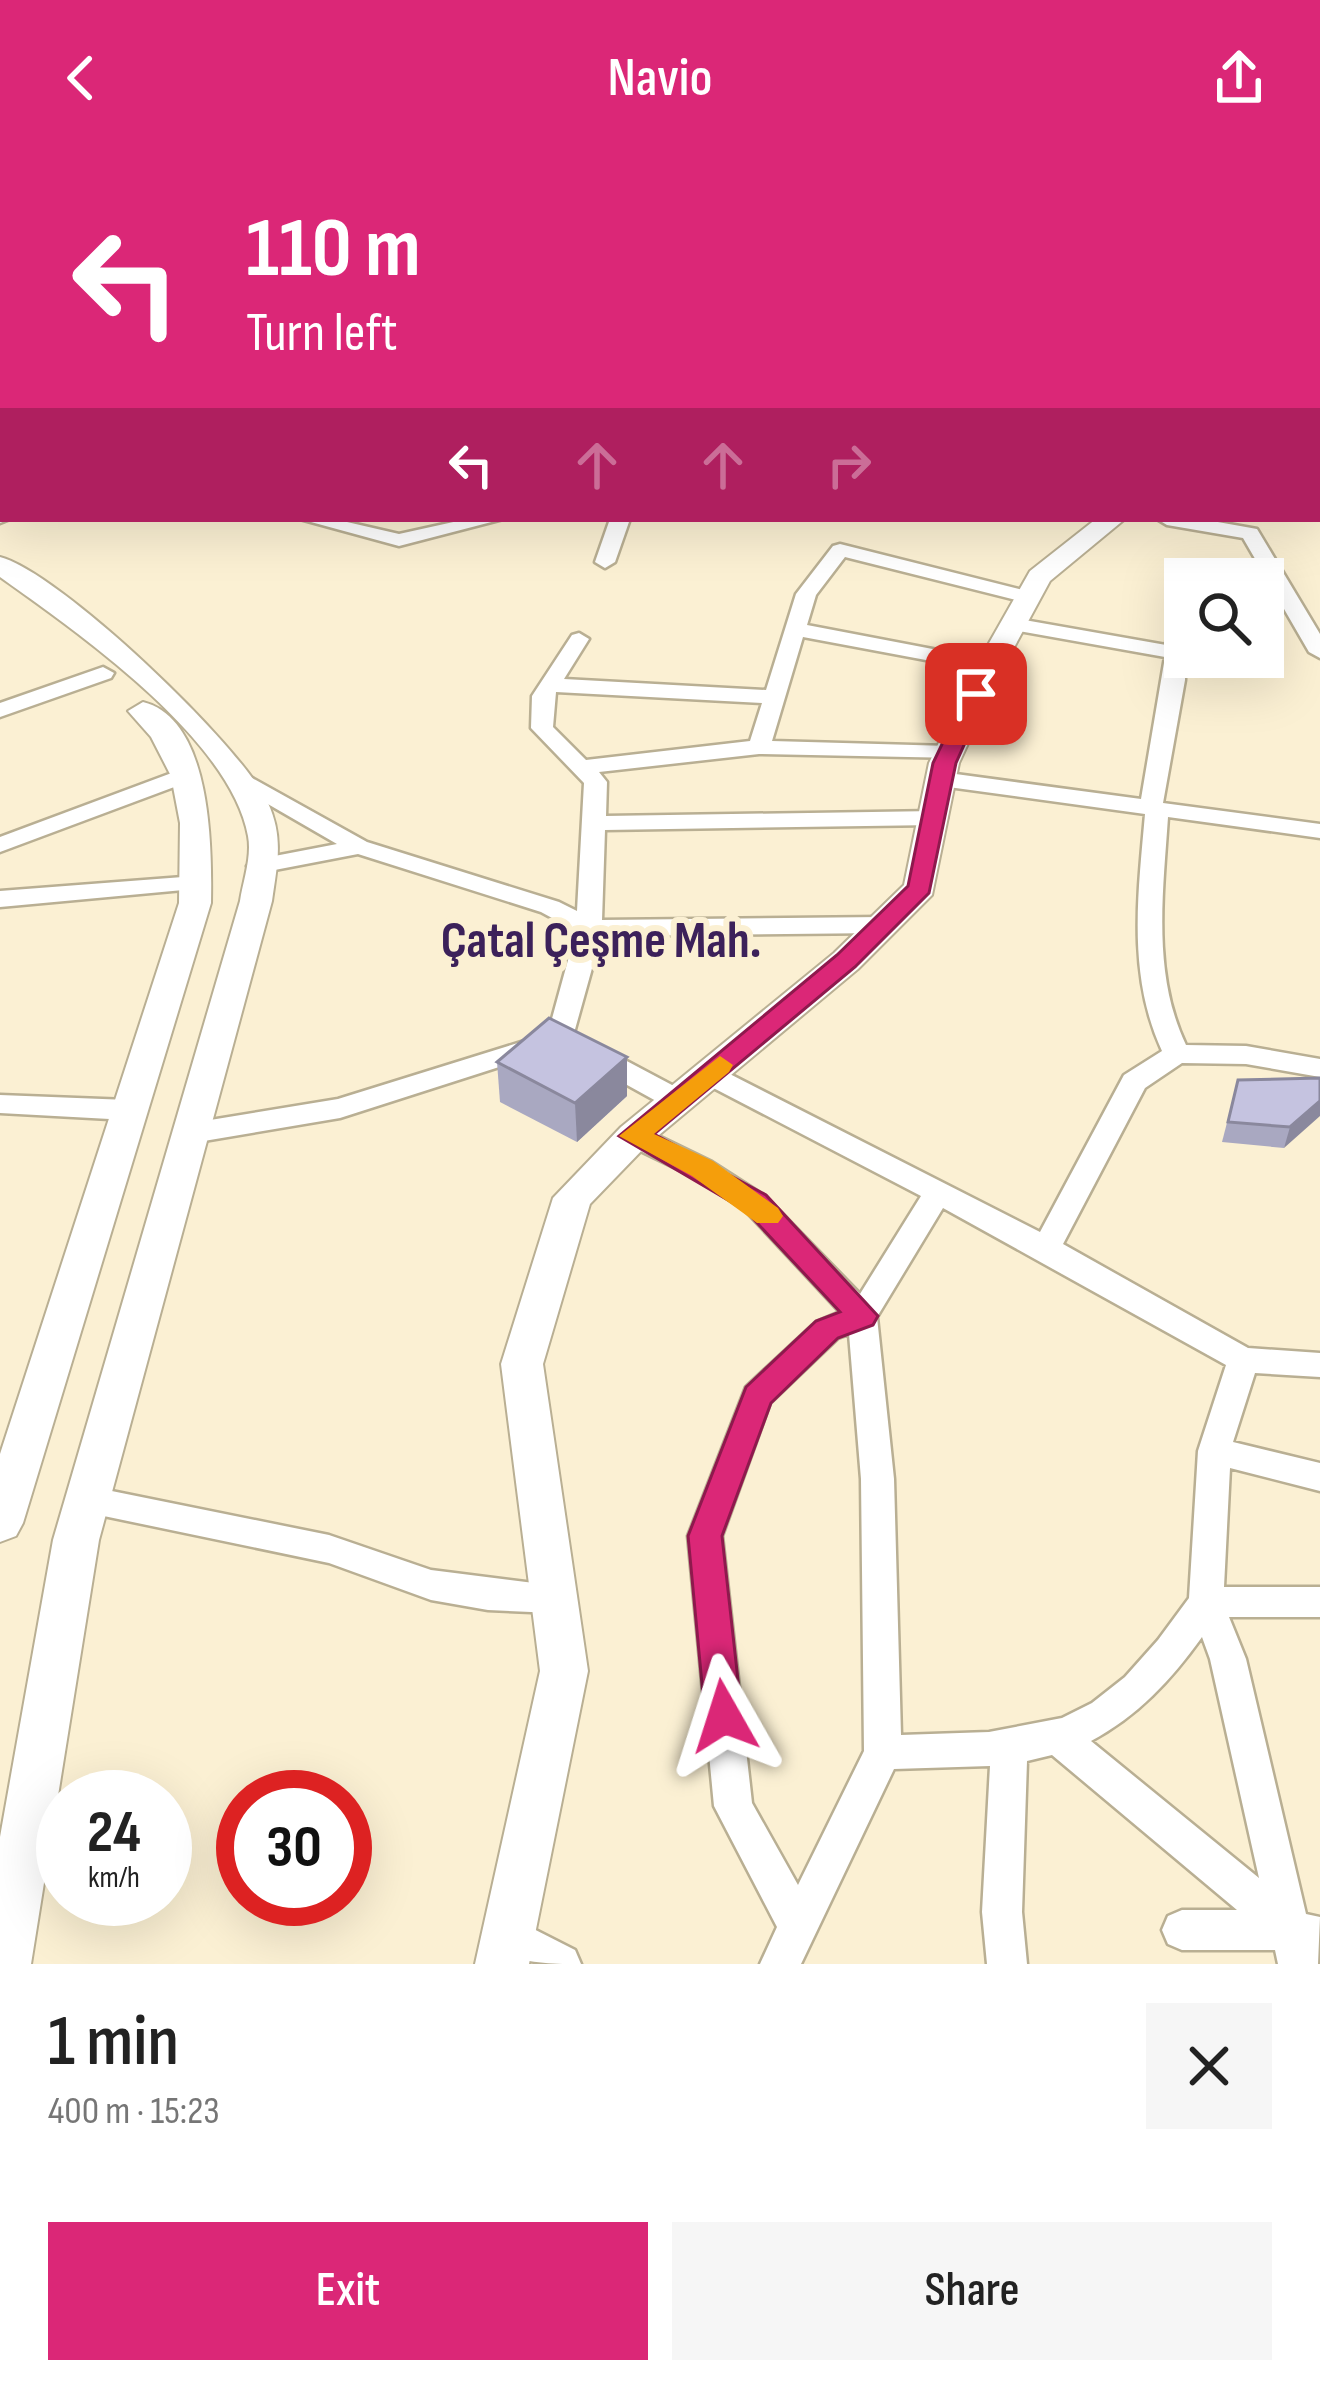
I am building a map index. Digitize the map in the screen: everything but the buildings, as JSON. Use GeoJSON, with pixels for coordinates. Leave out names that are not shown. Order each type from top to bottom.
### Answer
{"type":"FeatureCollection","features":[{"type":"Feature","properties":{"kind":"street"},"geometry":{"type":"LineString","coordinates":[[323,522],[398,540],[480,522]]}},
{"type":"Feature","properties":{"kind":"street"},"geometry":{"type":"LineString","coordinates":[[398,540],[409,522]]}},
{"type":"Feature","properties":{"kind":"street"},"geometry":{"type":"LineString","coordinates":[[604,562],[619,522]]}},
{"type":"Feature","properties":{"kind":"street"},"geometry":{"type":"LineString","coordinates":[[561,1964],[505,1950],[564,1671],[522,1364],[572,1198],[634,1136],[920,888],[942,783],[990,666],[1039,578],[1108,522]]}},
{"type":"Feature","properties":{"kind":"street"},"geometry":{"type":"LineString","coordinates":[[1185,522],[1250,533],[1320,652]]}},
{"type":"Feature","properties":{"kind":"street"},"geometry":{"type":"LineString","coordinates":[[759,747],[806,593],[840,550],[1020,611],[1164,649]]}},
{"type":"Feature","properties":{"kind":"street"},"geometry":{"type":"LineString","coordinates":[[0,565],[108,643],[236,776],[358,847],[550,908],[589,928],[882,925]]}},
{"type":"Feature","properties":{"kind":"street"},"geometry":{"type":"LineString","coordinates":[[0,588],[32,607],[171,736],[197,808],[195,903],[9,1467],[0,1523]]}},
{"type":"Feature","properties":{"kind":"street"},"geometry":{"type":"LineString","coordinates":[[795,628],[990,666]]}},
{"type":"Feature","properties":{"kind":"street"},"geometry":{"type":"LineString","coordinates":[[560,1037],[589,928],[596,782],[542,728],[543,696],[579,639]]}},
{"type":"Feature","properties":{"kind":"street"},"geometry":{"type":"LineString","coordinates":[[0,710],[103,673]]}},
{"type":"Feature","properties":{"kind":"street"},"geometry":{"type":"LineString","coordinates":[[1173,678],[1154,807],[1150,914],[1156,1018],[1177,1054]]}},
{"type":"Feature","properties":{"kind":"street"},"geometry":{"type":"LineString","coordinates":[[549,686],[774,697]]}},
{"type":"Feature","properties":{"kind":"street"},"geometry":{"type":"LineString","coordinates":[[581,767],[759,747],[942,783],[1320,831]]}},
{"type":"Feature","properties":{"kind":"street"},"geometry":{"type":"LineString","coordinates":[[0,844],[185,775]]}},
{"type":"Feature","properties":{"kind":"street"},"geometry":{"type":"LineString","coordinates":[[4,1964],[87,1500],[256,901],[264,836],[236,776]]}},
{"type":"Feature","properties":{"kind":"street"},"geometry":{"type":"LineString","coordinates":[[594,823],[942,783]]}},
{"type":"Feature","properties":{"kind":"street"},"geometry":{"type":"LineString","coordinates":[[260,866],[358,847]]}},
{"type":"Feature","properties":{"kind":"street"},"geometry":{"type":"LineString","coordinates":[[0,899],[196,883]]}},
{"type":"Feature","properties":{"kind":"street"},"geometry":{"type":"LineString","coordinates":[[193,1133],[340,1108],[560,1037],[676,1100]]}},
{"type":"Feature","properties":{"kind":"street"},"geometry":{"type":"LineString","coordinates":[[1046,1248],[1134,1082],[1177,1054],[1246,1055],[1320,1068]]}},
{"type":"Feature","properties":{"kind":"street"},"geometry":{"type":"LineString","coordinates":[[708,1074],[1046,1248],[1243,1360],[1320,1365]]}},
{"type":"Feature","properties":{"kind":"street"},"geometry":{"type":"LineString","coordinates":[[0,1104],[128,1110]]}},
{"type":"Feature","properties":{"kind":"street"},"geometry":{"type":"LineString","coordinates":[[634,1136],[702,1168],[755,1203],[862,1316],[877,1410],[875,1531],[883,1752],[780,1964]]}},
{"type":"Feature","properties":{"kind":"street"},"geometry":{"type":"LineString","coordinates":[[799,1927],[733,1807],[705,1536],[758,1396],[827,1330],[862,1316],[938,1192]]}},
{"type":"Feature","properties":{"kind":"street"},"geometry":{"type":"LineString","coordinates":[[1243,1360],[1214,1451],[1206,1602],[1228,1659],[1303,1944]]}},
{"type":"Feature","properties":{"kind":"street"},"geometry":{"type":"LineString","coordinates":[[1214,1451],[1320,1478]]}},
{"type":"Feature","properties":{"kind":"street"},"geometry":{"type":"LineString","coordinates":[[87,1500],[328,1549],[431,1585],[488,1595],[554,1598]]}},
{"type":"Feature","properties":{"kind":"street"},"geometry":{"type":"LineString","coordinates":[[883,1752],[1009,1751],[1061,1739],[1101,1718],[1167,1663],[1206,1602]]}},
{"type":"Feature","properties":{"kind":"street"},"geometry":{"type":"LineString","coordinates":[[1206,1602],[1320,1602]]}},
{"type":"Feature","properties":{"kind":"street"},"geometry":{"type":"LineString","coordinates":[[1061,1739],[1303,1944]]}},
{"type":"Feature","properties":{"kind":"street"},"geometry":{"type":"LineString","coordinates":[[1007,1964],[1002,1912],[1009,1751]]}},
{"type":"Feature","properties":{"kind":"street"},"geometry":{"type":"LineString","coordinates":[[1182,1930],[1303,1944]]}},
{"type":"Feature","properties":{"kind":"slow traffic"},"geometry":{"type":"LineString","coordinates":[[720,1065],[634,1136],[702,1168],[768,1216]]}},
{"type":"Feature","properties":{"kind":"district","name":"Çatal Çeşme Mah."},"geometry":{"type":"Point","coordinates":[601,939]}},
{"type":"Feature","properties":{"kind":"route"},"geometry":{"type":"LineString","coordinates":[[724,1716],[705,1536],[758,1396],[827,1330],[862,1316],[755,1203],[702,1168],[634,1136],[846,961],[920,888],[944,763],[976,694]]}}]}
